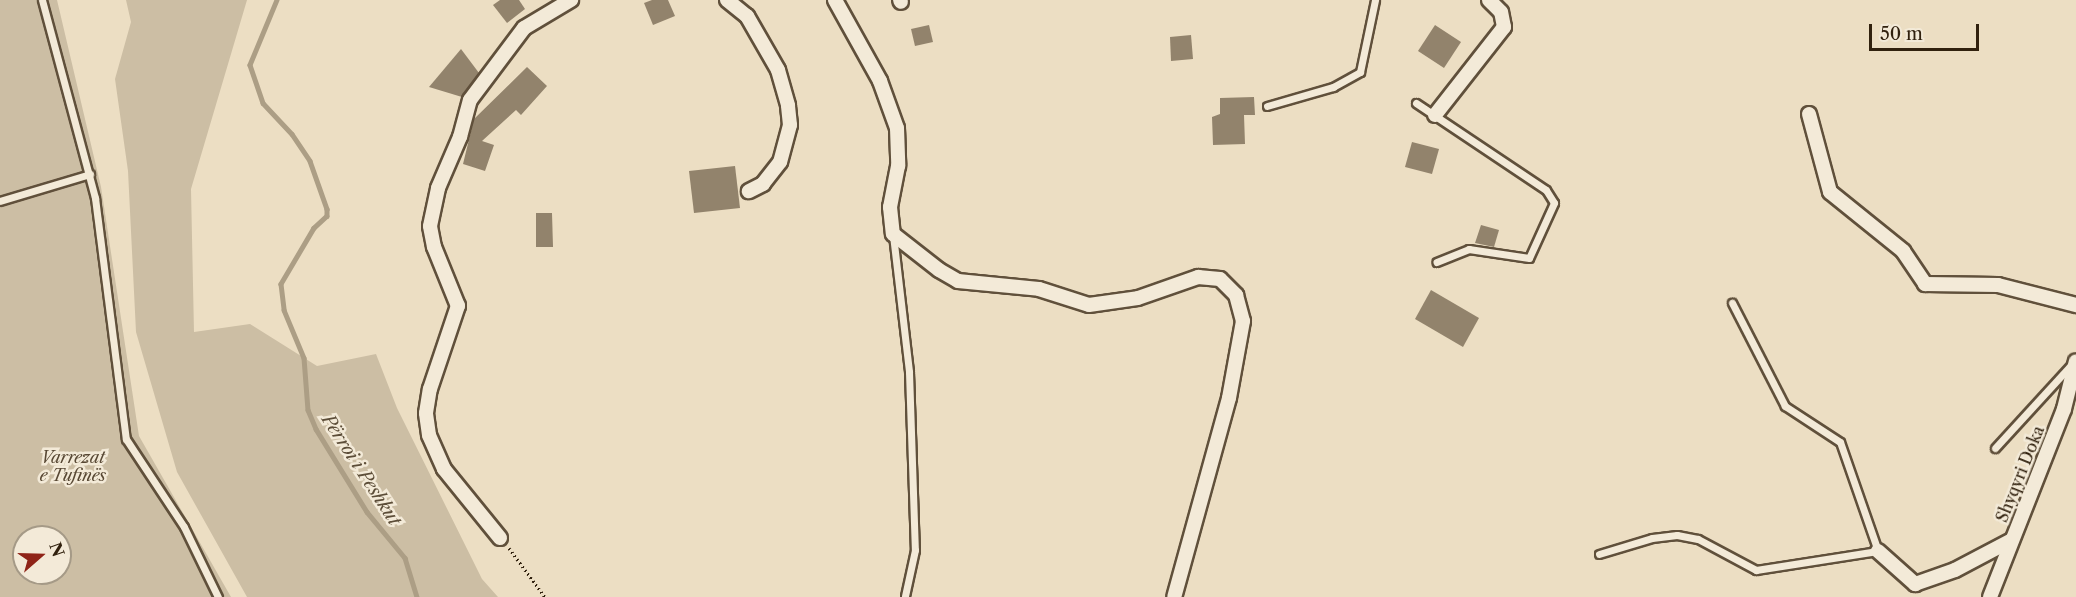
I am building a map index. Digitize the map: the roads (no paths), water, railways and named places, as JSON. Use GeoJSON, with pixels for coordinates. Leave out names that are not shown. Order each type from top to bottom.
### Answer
{"type":"FeatureCollection","features":[{"type":"Feature","properties":{"kind":"street"},"geometry":{"type":"LineString","coordinates":[[500,538],[444,468],[429,435],[426,413],[430,390],[458,306],[434,247],[430,226],[438,188],[460,137],[470,100],[524,27],[571,0]]}},
{"type":"Feature","properties":{"kind":"street"},"geometry":{"type":"LineString","coordinates":[[727,0],[747,16],[774,62],[788,106],[790,125],[780,162],[763,184],[749,191]]}},
{"type":"Feature","properties":{"kind":"street"},"geometry":{"type":"LineString","coordinates":[[835,0],[880,81],[897,128],[898,166],[890,207],[893,234],[958,281],[1039,289],[1076,304],[1100,304],[1138,298],[1198,277],[1220,279],[1230,285],[1241,307],[1240,338],[1214,463],[1174,597]]}},
{"type":"Feature","properties":{"kind":"street"},"geometry":{"type":"LineString","coordinates":[[1436,115],[1504,27],[1501,12],[1489,0]]}},
{"type":"Feature","properties":{"kind":"street"},"geometry":{"type":"LineString","coordinates":[[1809,114],[1830,192],[1903,251],[1925,284],[1998,285],[2076,305]]}},
{"type":"Feature","properties":{"kind":"street","name":"Shyqyri Doka"},"geometry":{"type":"LineString","coordinates":[[1990,597],[2064,410],[2076,360]]}},
{"type":"Feature","properties":{"kind":"street"},"geometry":{"type":"LineString","coordinates":[[1878,551],[1915,584],[1955,570],[2012,540]]}},
{"type":"Feature","properties":{"kind":"lane"},"geometry":{"type":"LineString","coordinates":[[42,0],[90,174],[126,440],[184,527],[218,597]]}},
{"type":"Feature","properties":{"kind":"lane"},"geometry":{"type":"LineString","coordinates":[[1267,106],[1333,87],[1360,72],[1375,0]]}},
{"type":"Feature","properties":{"kind":"lane"},"geometry":{"type":"LineString","coordinates":[[1416,103],[1546,190],[1554,203],[1529,258],[1469,249],[1436,262]]}},
{"type":"Feature","properties":{"kind":"lane"},"geometry":{"type":"LineString","coordinates":[[0,201],[90,174]]}},
{"type":"Feature","properties":{"kind":"lane"},"geometry":{"type":"LineString","coordinates":[[893,234],[909,372],[915,550],[905,596]]}},
{"type":"Feature","properties":{"kind":"lane"},"geometry":{"type":"LineString","coordinates":[[1599,554],[1652,538],[1677,535],[1698,539],[1756,570],[1878,551],[1840,442],[1785,406],[1732,303]]}},
{"type":"Feature","properties":{"kind":"lane"},"geometry":{"type":"LineString","coordinates":[[1995,448],[2076,360]]}},
{"type":"Feature","properties":{"kind":"waterway","name":"Përroi i Peshkut"},"geometry":{"type":"LineString","coordinates":[[277,0],[250,65],[263,103],[292,134],[310,161],[327,209],[327,216],[314,228],[281,284],[284,310],[304,358],[308,410],[316,429],[367,512],[405,558],[417,597]]}},
{"type":"Feature","properties":{"kind":"park label","name":"Varrezat e Tufinës"},"geometry":{"type":"Point","coordinates":[73,466]}}]}
